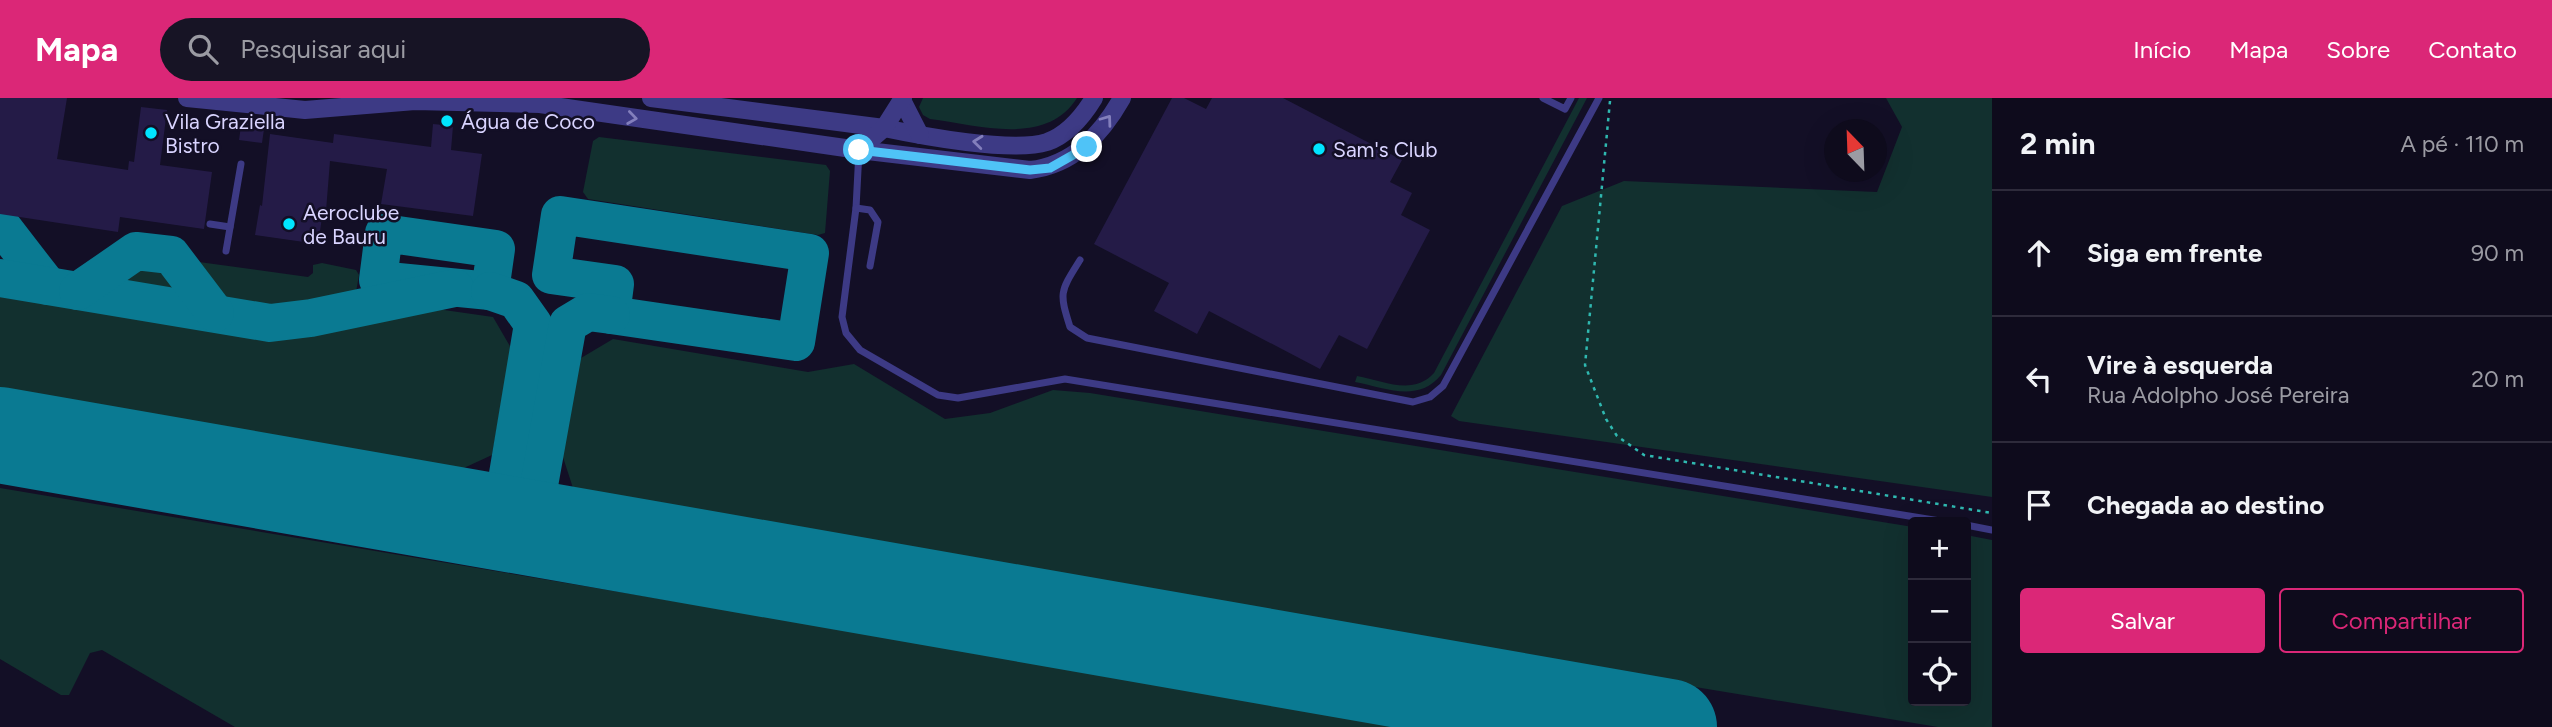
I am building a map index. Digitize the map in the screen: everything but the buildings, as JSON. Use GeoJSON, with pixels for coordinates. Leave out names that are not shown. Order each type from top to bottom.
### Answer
{"type":"FeatureCollection","features":[{"type":"Feature","properties":{"kind":"street"},"geometry":{"type":"LineString","coordinates":[[187,98],[305,110],[416,99],[540,104],[859,150],[1030,170],[1050,168],[1087,147],[1122,98]]}},
{"type":"Feature","properties":{"kind":"street"},"geometry":{"type":"LineString","coordinates":[[652,98],[1015,146],[1046,142],[1067,131],[1094,98]]}},
{"type":"Feature","properties":{"kind":"street"},"geometry":{"type":"LineString","coordinates":[[859,150],[884,128],[903,99]]}},
{"type":"Feature","properties":{"kind":"street"},"geometry":{"type":"LineString","coordinates":[[903,99],[920,135]]}},
{"type":"Feature","properties":{"kind":"lane"},"geometry":{"type":"LineString","coordinates":[[1543,98],[1564,109],[1571,98]]}},
{"type":"Feature","properties":{"kind":"lane"},"geometry":{"type":"LineString","coordinates":[[1080,260],[1063,287],[1062,300],[1070,327],[1087,338],[1413,402],[1430,397],[1443,386],[1598,98]]}},
{"type":"Feature","properties":{"kind":"lane"},"geometry":{"type":"LineString","coordinates":[[859,150],[856,208],[842,317],[846,333],[860,350],[938,395],[958,398],[1065,379],[1915,517]]}},
{"type":"Feature","properties":{"kind":"lane"},"geometry":{"type":"LineString","coordinates":[[226,251],[242,164]]}},
{"type":"Feature","properties":{"kind":"lane"},"geometry":{"type":"LineString","coordinates":[[856,208],[870,210],[878,222],[870,265]]}},
{"type":"Feature","properties":{"kind":"lane"},"geometry":{"type":"LineString","coordinates":[[210,224],[230,227]]}},
{"type":"Feature","properties":{"kind":"lane"},"geometry":{"type":"LineString","coordinates":[[1971,527],[1992,530]]}},
{"type":"Feature","properties":{"kind":"path"},"geometry":{"type":"LineString","coordinates":[[1610,98],[1585,365],[1606,419],[1617,436],[1644,455],[1992,513]]}},
{"type":"Feature","properties":{"kind":"green space"},"geometry":{"type":"Polygon","coordinates":[[[923,98],[1077,98],[1064,113],[1048,123],[1030,128],[1010,129],[930,119],[923,115],[919,107],[923,98]]]}},
{"type":"Feature","properties":{"kind":"green space"},"geometry":{"type":"Polygon","coordinates":[[[1579,98],[1587,98],[1441,375],[1432,384],[1412,391],[1390,390],[1355,382],[1357,376],[1398,385],[1417,384],[1434,373],[1579,98]]]}},
{"type":"Feature","properties":{"kind":"green space"},"geometry":{"type":"Polygon","coordinates":[[[1886,98],[1992,98],[1992,497],[1459,421],[1451,416],[1562,206],[1624,181],[1877,192],[1881,182],[1887,182],[1887,166],[1902,127],[1886,98]]]}},
{"type":"Feature","properties":{"kind":"green space"},"geometry":{"type":"Polygon","coordinates":[[[599,137],[826,165],[830,171],[825,233],[818,235],[588,199],[583,192],[593,141],[599,137]]]}},
{"type":"Feature","properties":{"kind":"green space"},"geometry":{"type":"Polygon","coordinates":[[[141,255],[164,259],[192,302],[189,305],[100,287],[99,282],[141,255]]]}},
{"type":"Feature","properties":{"kind":"green space"},"geometry":{"type":"Polygon","coordinates":[[[199,262],[308,277],[313,273],[313,265],[322,263],[356,270],[359,275],[355,298],[349,302],[281,316],[219,306],[190,270],[199,262]]]}},
{"type":"Feature","properties":{"kind":"green space"},"geometry":{"type":"Polygon","coordinates":[[[0,286],[278,335],[423,307],[493,317],[511,348],[492,455],[453,473],[0,396],[0,286]]]}},
{"type":"Feature","properties":{"kind":"green space"},"geometry":{"type":"Polygon","coordinates":[[[613,339],[808,372],[854,364],[945,419],[990,413],[1053,390],[1090,393],[1908,526],[1908,706],[1971,706],[1971,536],[1992,540],[1992,727],[1938,727],[593,505],[573,488],[561,451],[576,361],[613,339]]]}},
{"type":"Feature","properties":{"kind":"green space"},"geometry":{"type":"Polygon","coordinates":[[[0,488],[1424,727],[235,727],[102,650],[90,653],[69,695],[61,695],[0,659],[0,488]]]}},
{"type":"Feature","properties":{"kind":"taxiway"},"geometry":{"type":"LineString","coordinates":[[560,215],[810,253],[796,342],[611,315],[615,284],[551,275],[560,215]]}},
{"type":"Feature","properties":{"kind":"taxiway"},"geometry":{"type":"LineString","coordinates":[[0,224],[48,286]]}},
{"type":"Feature","properties":{"kind":"taxiway"},"geometry":{"type":"LineString","coordinates":[[384,233],[496,249],[490,291],[378,280],[384,233]]}},
{"type":"Feature","properties":{"kind":"taxiway"},"geometry":{"type":"LineString","coordinates":[[78,291],[136,251],[171,255],[215,313]]}},
{"type":"Feature","properties":{"kind":"taxiway"},"geometry":{"type":"LineString","coordinates":[[0,278],[270,323],[311,318],[455,288]]}},
{"type":"Feature","properties":{"kind":"taxiway"},"geometry":{"type":"LineString","coordinates":[[453,514],[506,486],[533,324],[516,300],[490,291]]}},
{"type":"Feature","properties":{"kind":"taxiway"},"geometry":{"type":"LineString","coordinates":[[568,535],[538,491],[568,324],[588,312],[611,315]]}},
{"type":"Feature","properties":{"kind":"taxiway"},"geometry":{"type":"LineString","coordinates":[[1460,691],[1486,727]]}},
{"type":"Feature","properties":{"kind":"taxiway"},"geometry":{"type":"LineString","coordinates":[[1513,727],[1545,706]]}},
{"type":"Feature","properties":{"kind":"runway"},"geometry":{"type":"LineString","coordinates":[[0,435],[1669,727]]}},
{"type":"Feature","properties":{"kind":"place","name":"Água de Coco"},"geometry":{"type":"Point","coordinates":[447,121]}},
{"type":"Feature","properties":{"kind":"place","name":"Vila Graziella Bistro"},"geometry":{"type":"Point","coordinates":[151,133]}},
{"type":"Feature","properties":{"kind":"place","name":"Sam's Club"},"geometry":{"type":"Point","coordinates":[1319,149]}},
{"type":"Feature","properties":{"kind":"place","name":"Aeroclube de Bauru"},"geometry":{"type":"Point","coordinates":[289,224]}},
{"type":"Feature","properties":{"kind":"route"},"geometry":{"type":"LineString","coordinates":[[859,150],[1030,170],[1050,168],[1087,147]]}}]}
